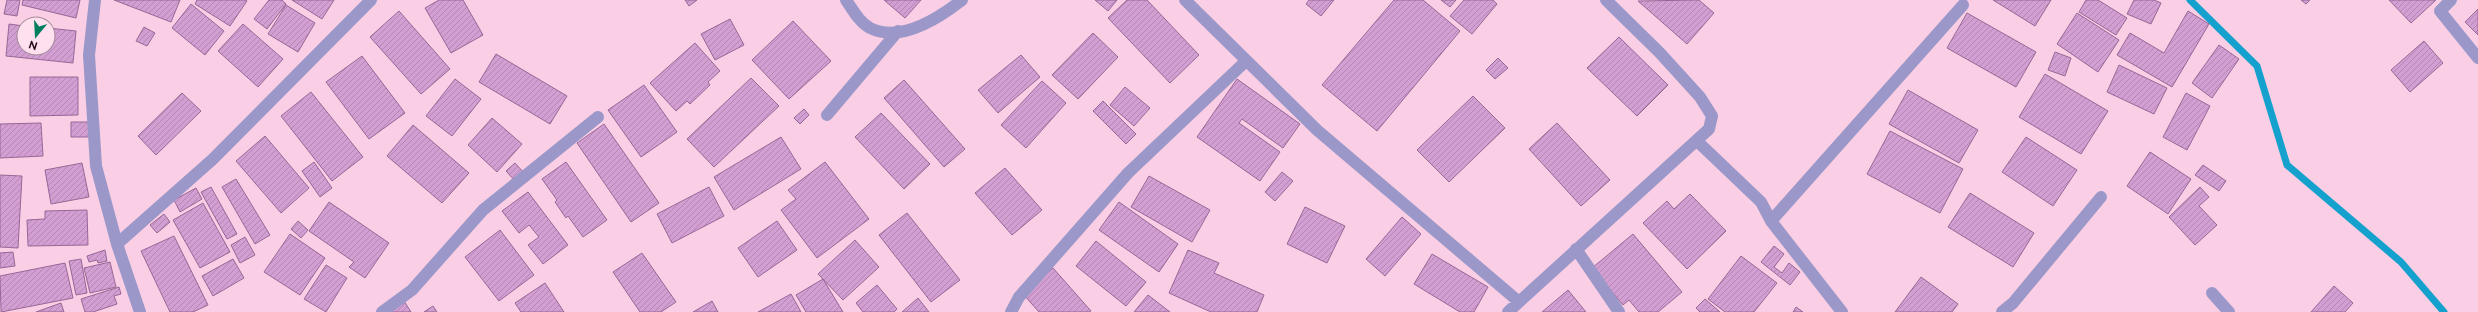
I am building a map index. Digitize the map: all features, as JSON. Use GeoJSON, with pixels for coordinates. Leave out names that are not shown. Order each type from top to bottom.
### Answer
{"type":"FeatureCollection","features":[{"type":"Feature","properties":{"kind":"street"},"geometry":{"type":"LineString","coordinates":[[95,0],[89,55],[96,166],[117,244],[140,312]]}},
{"type":"Feature","properties":{"kind":"street"},"geometry":{"type":"LineString","coordinates":[[117,244],[213,159],[371,0]]}},
{"type":"Feature","properties":{"kind":"street"},"geometry":{"type":"LineString","coordinates":[[846,0],[860,20],[871,28],[898,32],[927,24],[962,0]]}},
{"type":"Feature","properties":{"kind":"street"},"geometry":{"type":"LineString","coordinates":[[1186,0],[1317,130],[1518,301]]}},
{"type":"Feature","properties":{"kind":"street"},"geometry":{"type":"LineString","coordinates":[[1508,312],[1518,301],[1709,129],[1712,116],[1709,108],[1660,52],[1606,0]]}},
{"type":"Feature","properties":{"kind":"street"},"geometry":{"type":"LineString","coordinates":[[2451,0],[2440,11],[2478,58]]}},
{"type":"Feature","properties":{"kind":"street"},"geometry":{"type":"LineString","coordinates":[[1771,221],[1963,5]]}},
{"type":"Feature","properties":{"kind":"street"},"geometry":{"type":"LineString","coordinates":[[827,115],[898,32]]}},
{"type":"Feature","properties":{"kind":"street"},"geometry":{"type":"LineString","coordinates":[[1011,312],[1019,297],[1055,259],[1128,173],[1246,61]]}},
{"type":"Feature","properties":{"kind":"street"},"geometry":{"type":"LineString","coordinates":[[382,312],[412,290],[483,210],[598,117]]}},
{"type":"Feature","properties":{"kind":"street"},"geometry":{"type":"LineString","coordinates":[[1697,141],[1761,202],[1771,221],[1842,312]]}},
{"type":"Feature","properties":{"kind":"street"},"geometry":{"type":"LineString","coordinates":[[2002,312],[2013,303],[2101,197]]}},
{"type":"Feature","properties":{"kind":"street"},"geometry":{"type":"LineString","coordinates":[[1576,250],[1619,312]]}},
{"type":"Feature","properties":{"kind":"street"},"geometry":{"type":"LineString","coordinates":[[2212,293],[2229,312]]}},
{"type":"Feature","properties":{"kind":"building"},"geometry":{"type":"Polygon","coordinates":[[[7,0],[20,0],[17,16],[4,14],[7,0]]]}},
{"type":"Feature","properties":{"kind":"building"},"geometry":{"type":"Polygon","coordinates":[[[23,0],[80,0],[76,18],[22,5],[23,0]]]}},
{"type":"Feature","properties":{"kind":"building"},"geometry":{"type":"Polygon","coordinates":[[[114,0],[180,0],[171,22],[114,0]]]}},
{"type":"Feature","properties":{"kind":"building"},"geometry":{"type":"Polygon","coordinates":[[[197,0],[247,1],[230,26],[195,4],[197,0]]]}},
{"type":"Feature","properties":{"kind":"building"},"geometry":{"type":"Polygon","coordinates":[[[269,0],[282,0],[286,4],[267,29],[254,19],[269,0]]]}},
{"type":"Feature","properties":{"kind":"building"},"geometry":{"type":"Polygon","coordinates":[[[292,0],[334,0],[322,19],[292,0]]]}},
{"type":"Feature","properties":{"kind":"building"},"geometry":{"type":"Polygon","coordinates":[[[439,0],[463,0],[483,35],[451,53],[425,8],[439,0]]]}},
{"type":"Feature","properties":{"kind":"building"},"geometry":{"type":"Polygon","coordinates":[[[685,0],[697,0],[689,6],[685,0]]]}},
{"type":"Feature","properties":{"kind":"building"},"geometry":{"type":"Polygon","coordinates":[[[884,0],[921,0],[905,18],[884,0]]]}},
{"type":"Feature","properties":{"kind":"building"},"geometry":{"type":"Polygon","coordinates":[[[1095,0],[1117,0],[1108,11],[1095,0]]]}},
{"type":"Feature","properties":{"kind":"building"},"geometry":{"type":"Polygon","coordinates":[[[1127,0],[1147,0],[1199,55],[1170,83],[1108,18],[1127,0]]]}},
{"type":"Feature","properties":{"kind":"building"},"geometry":{"type":"Polygon","coordinates":[[[1309,0],[1334,0],[1321,16],[1306,4],[1309,0]]]}},
{"type":"Feature","properties":{"kind":"building"},"geometry":{"type":"Polygon","coordinates":[[[1394,0],[1423,0],[1460,31],[1377,131],[1322,85],[1394,0]]]}},
{"type":"Feature","properties":{"kind":"building"},"geometry":{"type":"Polygon","coordinates":[[[1441,0],[1456,0],[1450,7],[1441,0]]]}},
{"type":"Feature","properties":{"kind":"building"},"geometry":{"type":"Polygon","coordinates":[[[1464,0],[1493,0],[1497,4],[1472,34],[1450,16],[1464,0]]]}},
{"type":"Feature","properties":{"kind":"building"},"geometry":{"type":"Polygon","coordinates":[[[1699,0],[1714,13],[1687,44],[1638,1],[1699,0]]]}},
{"type":"Feature","properties":{"kind":"building"},"geometry":{"type":"Polygon","coordinates":[[[1993,0],[2051,0],[2035,26],[1993,0]]]}},
{"type":"Feature","properties":{"kind":"building"},"geometry":{"type":"Polygon","coordinates":[[[2086,0],[2098,0],[2127,18],[2116,35],[2079,12],[2086,0]]]}},
{"type":"Feature","properties":{"kind":"building"},"geometry":{"type":"Polygon","coordinates":[[[2134,0],[2154,0],[2161,3],[2151,24],[2127,14],[2134,0]]]}},
{"type":"Feature","properties":{"kind":"building"},"geometry":{"type":"Polygon","coordinates":[[[2301,0],[2310,0],[2306,4],[2301,0]]]}},
{"type":"Feature","properties":{"kind":"building"},"geometry":{"type":"Polygon","coordinates":[[[2389,0],[2436,0],[2411,23],[2389,0]]]}},
{"type":"Feature","properties":{"kind":"building"},"geometry":{"type":"Polygon","coordinates":[[[191,4],[224,31],[205,55],[172,28],[191,4]]]}},
{"type":"Feature","properties":{"kind":"building"},"geometry":{"type":"Polygon","coordinates":[[[286,5],[315,23],[298,52],[268,34],[286,5]]]}},
{"type":"Feature","properties":{"kind":"building"},"geometry":{"type":"Polygon","coordinates":[[[2478,9],[2478,35],[2465,22],[2478,9]]]}},
{"type":"Feature","properties":{"kind":"building"},"geometry":{"type":"Polygon","coordinates":[[[399,11],[450,69],[421,94],[370,37],[399,11]]]}},
{"type":"Feature","properties":{"kind":"building"},"geometry":{"type":"Polygon","coordinates":[[[2188,11],[2209,24],[2172,87],[2117,55],[2130,33],[2164,53],[2188,11]]]}},
{"type":"Feature","properties":{"kind":"building"},"geometry":{"type":"Polygon","coordinates":[[[1967,13],[2036,52],[2016,87],[1947,48],[1967,13]]]}},
{"type":"Feature","properties":{"kind":"building"},"geometry":{"type":"Polygon","coordinates":[[[2077,13],[2119,40],[2098,72],[2057,44],[2077,13]]]}},
{"type":"Feature","properties":{"kind":"building"},"geometry":{"type":"Polygon","coordinates":[[[730,19],[744,45],[715,60],[701,34],[730,19]]]}},
{"type":"Feature","properties":{"kind":"building"},"geometry":{"type":"Polygon","coordinates":[[[793,21],[831,61],[789,99],[752,60],[793,21]]]}},
{"type":"Feature","properties":{"kind":"building"},"geometry":{"type":"Polygon","coordinates":[[[9,24],[16,25],[16,56],[56,56],[56,29],[76,31],[73,63],[6,56],[9,24]]]}},
{"type":"Feature","properties":{"kind":"building"},"geometry":{"type":"Polygon","coordinates":[[[243,24],[283,59],[258,87],[218,51],[243,24]]]}},
{"type":"Feature","properties":{"kind":"building"},"geometry":{"type":"Polygon","coordinates":[[[144,27],[155,33],[147,46],[136,41],[144,27]]]}},
{"type":"Feature","properties":{"kind":"building"},"geometry":{"type":"Polygon","coordinates":[[[1093,33],[1118,57],[1078,99],[1052,75],[1093,33]]]}},
{"type":"Feature","properties":{"kind":"building"},"geometry":{"type":"Polygon","coordinates":[[[1619,37],[1668,85],[1637,116],[1587,68],[1619,37]]]}},
{"type":"Feature","properties":{"kind":"building"},"geometry":{"type":"Polygon","coordinates":[[[2424,41],[2443,63],[2410,92],[2391,70],[2424,41]]]}},
{"type":"Feature","properties":{"kind":"building"},"geometry":{"type":"Polygon","coordinates":[[[695,43],[720,71],[708,82],[710,85],[690,104],[687,101],[676,111],[650,83],[695,43]]]}},
{"type":"Feature","properties":{"kind":"building"},"geometry":{"type":"Polygon","coordinates":[[[2219,45],[2239,59],[2212,98],[2192,83],[2219,45]]]}},
{"type":"Feature","properties":{"kind":"building"},"geometry":{"type":"Polygon","coordinates":[[[2055,52],[2071,58],[2065,76],[2048,70],[2055,52]]]}},
{"type":"Feature","properties":{"kind":"building"},"geometry":{"type":"Polygon","coordinates":[[[496,54],[567,96],[550,124],[479,82],[496,54]]]}},
{"type":"Feature","properties":{"kind":"building"},"geometry":{"type":"Polygon","coordinates":[[[1021,55],[1040,77],[998,113],[978,90],[1021,55]]]}},
{"type":"Feature","properties":{"kind":"building"},"geometry":{"type":"Polygon","coordinates":[[[362,56],[405,113],[369,139],[326,82],[362,56]]]}},
{"type":"Feature","properties":{"kind":"building"},"geometry":{"type":"Polygon","coordinates":[[[1498,58],[1508,68],[1495,79],[1486,70],[1498,58]]]}},
{"type":"Feature","properties":{"kind":"building"},"geometry":{"type":"Polygon","coordinates":[[[2119,65],[2167,88],[2154,114],[2107,92],[2119,65]]]}},
{"type":"Feature","properties":{"kind":"building"},"geometry":{"type":"Polygon","coordinates":[[[2045,74],[2108,111],[2081,154],[2019,117],[2045,74]]]}},
{"type":"Feature","properties":{"kind":"building"},"geometry":{"type":"Polygon","coordinates":[[[30,77],[78,77],[78,115],[30,116],[30,77]]]}},
{"type":"Feature","properties":{"kind":"building"},"geometry":{"type":"Polygon","coordinates":[[[751,78],[779,106],[714,167],[687,139],[751,78]]]}},
{"type":"Feature","properties":{"kind":"building"},"geometry":{"type":"Polygon","coordinates":[[[455,79],[481,99],[452,136],[426,116],[455,79]]]}},
{"type":"Feature","properties":{"kind":"building"},"geometry":{"type":"Polygon","coordinates":[[[1237,79],[1300,124],[1283,148],[1242,119],[1239,123],[1280,152],[1260,181],[1197,137],[1237,79]]]}},
{"type":"Feature","properties":{"kind":"building"},"geometry":{"type":"Polygon","coordinates":[[[904,80],[965,149],[944,167],[884,98],[904,80]]]}},
{"type":"Feature","properties":{"kind":"building"},"geometry":{"type":"Polygon","coordinates":[[[1042,81],[1066,103],[1026,148],[1001,125],[1042,81]]]}},
{"type":"Feature","properties":{"kind":"building"},"geometry":{"type":"Polygon","coordinates":[[[644,85],[677,132],[641,157],[608,110],[644,85]]]}},
{"type":"Feature","properties":{"kind":"building"},"geometry":{"type":"Polygon","coordinates":[[[1125,87],[1150,108],[1134,126],[1110,105],[1125,87]]]}},
{"type":"Feature","properties":{"kind":"building"},"geometry":{"type":"Polygon","coordinates":[[[1908,90],[1978,130],[1959,163],[1889,124],[1908,90]]]}},
{"type":"Feature","properties":{"kind":"building"},"geometry":{"type":"Polygon","coordinates":[[[311,92],[363,157],[332,181],[281,116],[311,92]]]}},
{"type":"Feature","properties":{"kind":"building"},"geometry":{"type":"Polygon","coordinates":[[[182,93],[201,111],[156,155],[138,136],[182,93]]]}},
{"type":"Feature","properties":{"kind":"building"},"geometry":{"type":"Polygon","coordinates":[[[2186,93],[2210,106],[2187,150],[2163,137],[2186,93]]]}},
{"type":"Feature","properties":{"kind":"building"},"geometry":{"type":"Polygon","coordinates":[[[1473,96],[1505,128],[1449,182],[1417,150],[1473,96]]]}},
{"type":"Feature","properties":{"kind":"building"},"geometry":{"type":"Polygon","coordinates":[[[1103,101],[1136,134],[1126,144],[1093,111],[1103,101]]]}},
{"type":"Feature","properties":{"kind":"building"},"geometry":{"type":"Polygon","coordinates":[[[804,109],[809,115],[800,124],[794,118],[804,109]]]}},
{"type":"Feature","properties":{"kind":"building"},"geometry":{"type":"Polygon","coordinates":[[[881,113],[930,164],[904,189],[855,137],[881,113]]]}},
{"type":"Feature","properties":{"kind":"building"},"geometry":{"type":"Polygon","coordinates":[[[492,118],[522,144],[497,172],[468,145],[492,118]]]}},
{"type":"Feature","properties":{"kind":"building"},"geometry":{"type":"Polygon","coordinates":[[[71,122],[91,122],[91,137],[71,137],[71,122]]]}},
{"type":"Feature","properties":{"kind":"building"},"geometry":{"type":"Polygon","coordinates":[[[41,123],[43,156],[0,158],[0,124],[41,123]]]}},
{"type":"Feature","properties":{"kind":"building"},"geometry":{"type":"Polygon","coordinates":[[[1557,123],[1610,180],[1581,206],[1529,149],[1557,123]]]}},
{"type":"Feature","properties":{"kind":"building"},"geometry":{"type":"Polygon","coordinates":[[[604,124],[659,203],[631,222],[577,143],[604,124]]]}},
{"type":"Feature","properties":{"kind":"building"},"geometry":{"type":"Polygon","coordinates":[[[413,125],[469,173],[442,203],[387,156],[413,125]]]}},
{"type":"Feature","properties":{"kind":"building"},"geometry":{"type":"Polygon","coordinates":[[[1890,131],[1963,169],[1940,213],[1867,174],[1890,131]]]}},
{"type":"Feature","properties":{"kind":"building"},"geometry":{"type":"Polygon","coordinates":[[[265,136],[309,188],[281,213],[236,161],[265,136]]]}},
{"type":"Feature","properties":{"kind":"building"},"geometry":{"type":"Polygon","coordinates":[[[781,137],[801,169],[734,210],[714,177],[781,137]]]}},
{"type":"Feature","properties":{"kind":"building"},"geometry":{"type":"Polygon","coordinates":[[[2026,137],[2077,170],[2053,206],[2002,172],[2026,137]]]}},
{"type":"Feature","properties":{"kind":"building"},"geometry":{"type":"Polygon","coordinates":[[[2150,152],[2191,179],[2168,214],[2127,186],[2150,152]]]}},
{"type":"Feature","properties":{"kind":"building"},"geometry":{"type":"Polygon","coordinates":[[[314,162],[332,188],[320,197],[302,171],[314,162]]]}},
{"type":"Feature","properties":{"kind":"building"},"geometry":{"type":"Polygon","coordinates":[[[566,162],[607,220],[583,237],[568,216],[566,218],[555,202],[557,200],[542,179],[566,162]]]}},
{"type":"Feature","properties":{"kind":"building"},"geometry":{"type":"Polygon","coordinates":[[[825,162],[869,219],[817,258],[781,210],[796,199],[788,190],[825,162]]]}},
{"type":"Feature","properties":{"kind":"building"},"geometry":{"type":"Polygon","coordinates":[[[82,163],[89,197],[51,204],[45,170],[82,163]]]}},
{"type":"Feature","properties":{"kind":"building"},"geometry":{"type":"Polygon","coordinates":[[[515,163],[524,173],[515,181],[506,171],[515,163]]]}},
{"type":"Feature","properties":{"kind":"building"},"geometry":{"type":"Polygon","coordinates":[[[2203,165],[2226,181],[2219,191],[2195,175],[2203,165]]]}},
{"type":"Feature","properties":{"kind":"building"},"geometry":{"type":"Polygon","coordinates":[[[1005,168],[1042,210],[1012,235],[975,193],[1005,168]]]}},
{"type":"Feature","properties":{"kind":"building"},"geometry":{"type":"Polygon","coordinates":[[[1282,172],[1293,181],[1275,201],[1265,192],[1282,172]]]}},
{"type":"Feature","properties":{"kind":"building"},"geometry":{"type":"Polygon","coordinates":[[[0,175],[22,176],[18,248],[0,247],[0,175]]]}},
{"type":"Feature","properties":{"kind":"building"},"geometry":{"type":"Polygon","coordinates":[[[1149,176],[1210,210],[1192,242],[1131,207],[1149,176]]]}},
{"type":"Feature","properties":{"kind":"building"},"geometry":{"type":"Polygon","coordinates":[[[236,179],[270,235],[255,244],[222,187],[236,179]]]}},
{"type":"Feature","properties":{"kind":"building"},"geometry":{"type":"Polygon","coordinates":[[[211,187],[237,234],[227,239],[201,192],[211,187]]]}},
{"type":"Feature","properties":{"kind":"building"},"geometry":{"type":"Polygon","coordinates":[[[709,187],[724,216],[672,243],[657,214],[709,187]]]}},
{"type":"Feature","properties":{"kind":"building"},"geometry":{"type":"Polygon","coordinates":[[[2200,187],[2209,197],[2199,206],[2217,225],[2195,245],[2169,217],[2200,187]]]}},
{"type":"Feature","properties":{"kind":"building"},"geometry":{"type":"Polygon","coordinates":[[[196,188],[202,199],[180,212],[174,200],[196,188]]]}},
{"type":"Feature","properties":{"kind":"building"},"geometry":{"type":"Polygon","coordinates":[[[528,192],[568,245],[543,264],[528,245],[539,237],[529,225],[519,233],[502,211],[528,192]]]}},
{"type":"Feature","properties":{"kind":"building"},"geometry":{"type":"Polygon","coordinates":[[[1970,193],[2034,233],[2013,267],[1948,227],[1970,193]]]}},
{"type":"Feature","properties":{"kind":"building"},"geometry":{"type":"Polygon","coordinates":[[[1690,194],[1726,231],[1687,269],[1643,223],[1667,201],[1674,209],[1690,194]]]}},
{"type":"Feature","properties":{"kind":"building"},"geometry":{"type":"Polygon","coordinates":[[[329,202],[389,243],[365,278],[349,267],[354,262],[309,231],[329,202]]]}},
{"type":"Feature","properties":{"kind":"building"},"geometry":{"type":"Polygon","coordinates":[[[1119,202],[1178,244],[1159,272],[1099,230],[1119,202]]]}},
{"type":"Feature","properties":{"kind":"building"},"geometry":{"type":"Polygon","coordinates":[[[203,203],[230,252],[200,268],[173,220],[203,203]]]}},
{"type":"Feature","properties":{"kind":"building"},"geometry":{"type":"Polygon","coordinates":[[[1305,207],[1345,226],[1327,263],[1287,244],[1305,207]]]}},
{"type":"Feature","properties":{"kind":"building"},"geometry":{"type":"Polygon","coordinates":[[[87,210],[88,245],[28,246],[27,220],[45,219],[45,211],[87,210]]]}},
{"type":"Feature","properties":{"kind":"building"},"geometry":{"type":"Polygon","coordinates":[[[907,213],[960,280],[931,302],[879,235],[907,213]]]}},
{"type":"Feature","properties":{"kind":"building"},"geometry":{"type":"Polygon","coordinates":[[[164,214],[170,222],[157,233],[150,225],[164,214]]]}},
{"type":"Feature","properties":{"kind":"building"},"geometry":{"type":"Polygon","coordinates":[[[1402,217],[1421,234],[1385,276],[1366,259],[1402,217]]]}},
{"type":"Feature","properties":{"kind":"building"},"geometry":{"type":"Polygon","coordinates":[[[298,221],[308,230],[301,238],[291,229],[298,221]]]}},
{"type":"Feature","properties":{"kind":"building"},"geometry":{"type":"Polygon","coordinates":[[[777,221],[797,250],[758,277],[738,248],[777,221]]]}},
{"type":"Feature","properties":{"kind":"building"},"geometry":{"type":"Polygon","coordinates":[[[500,230],[534,275],[499,301],[465,257],[500,230]]]}},
{"type":"Feature","properties":{"kind":"building"},"geometry":{"type":"Polygon","coordinates":[[[290,234],[325,258],[300,295],[264,272],[290,234]]]}},
{"type":"Feature","properties":{"kind":"building"},"geometry":{"type":"Polygon","coordinates":[[[1633,234],[1682,292],[1658,312],[1639,312],[1629,300],[1623,305],[1592,268],[1633,234]]]}},
{"type":"Feature","properties":{"kind":"building"},"geometry":{"type":"Polygon","coordinates":[[[174,236],[208,305],[193,312],[170,312],[141,251],[174,236]]]}},
{"type":"Feature","properties":{"kind":"building"},"geometry":{"type":"Polygon","coordinates":[[[245,237],[255,255],[240,263],[231,245],[245,237]]]}},
{"type":"Feature","properties":{"kind":"building"},"geometry":{"type":"Polygon","coordinates":[[[855,240],[879,267],[843,300],[818,274],[855,240]]]}},
{"type":"Feature","properties":{"kind":"building"},"geometry":{"type":"Polygon","coordinates":[[[1096,241],[1146,282],[1126,306],[1076,266],[1096,241]]]}},
{"type":"Feature","properties":{"kind":"building"},"geometry":{"type":"Polygon","coordinates":[[[1774,246],[1784,254],[1774,267],[1782,273],[1789,263],[1800,272],[1790,285],[1761,262],[1774,246]]]}},
{"type":"Feature","properties":{"kind":"building"},"geometry":{"type":"Polygon","coordinates":[[[105,250],[107,261],[98,263],[97,260],[89,262],[87,256],[105,250]]]}},
{"type":"Feature","properties":{"kind":"building"},"geometry":{"type":"Polygon","coordinates":[[[1188,250],[1219,263],[1214,273],[1264,295],[1257,312],[1211,312],[1169,293],[1188,250]]]}},
{"type":"Feature","properties":{"kind":"building"},"geometry":{"type":"Polygon","coordinates":[[[13,252],[15,266],[0,268],[0,253],[13,252]]]}},
{"type":"Feature","properties":{"kind":"building"},"geometry":{"type":"Polygon","coordinates":[[[642,253],[676,302],[661,312],[640,312],[613,272],[642,253]]]}},
{"type":"Feature","properties":{"kind":"building"},"geometry":{"type":"Polygon","coordinates":[[[1432,254],[1488,287],[1474,312],[1460,312],[1414,284],[1432,254]]]}},
{"type":"Feature","properties":{"kind":"building"},"geometry":{"type":"Polygon","coordinates":[[[1741,256],[1777,283],[1754,312],[1725,312],[1708,299],[1741,256]]]}},
{"type":"Feature","properties":{"kind":"building"},"geometry":{"type":"Polygon","coordinates":[[[81,259],[87,293],[76,295],[69,261],[81,259]]]}},
{"type":"Feature","properties":{"kind":"building"},"geometry":{"type":"Polygon","coordinates":[[[233,259],[244,278],[213,296],[202,276],[233,259]]]}},
{"type":"Feature","properties":{"kind":"building"},"geometry":{"type":"Polygon","coordinates":[[[110,262],[116,287],[90,293],[84,268],[110,262]]]}},
{"type":"Feature","properties":{"kind":"building"},"geometry":{"type":"Polygon","coordinates":[[[65,263],[73,298],[1,312],[0,276],[65,263]]]}},
{"type":"Feature","properties":{"kind":"building"},"geometry":{"type":"Polygon","coordinates":[[[326,265],[347,278],[326,312],[304,299],[326,265]]]}},
{"type":"Feature","properties":{"kind":"building"},"geometry":{"type":"Polygon","coordinates":[[[1053,268],[1091,311],[1039,312],[1023,294],[1053,268]]]}},
{"type":"Feature","properties":{"kind":"building"},"geometry":{"type":"Polygon","coordinates":[[[1921,277],[1958,304],[1952,312],[1895,312],[1921,277]]]}},
{"type":"Feature","properties":{"kind":"building"},"geometry":{"type":"Polygon","coordinates":[[[823,279],[843,312],[806,312],[796,295],[823,279]]]}},
{"type":"Feature","properties":{"kind":"building"},"geometry":{"type":"Polygon","coordinates":[[[545,283],[564,312],[521,312],[515,303],[545,283]]]}},
{"type":"Feature","properties":{"kind":"building"},"geometry":{"type":"Polygon","coordinates":[[[877,285],[897,309],[894,312],[863,312],[856,303],[877,285]]]}},
{"type":"Feature","properties":{"kind":"building"},"geometry":{"type":"Polygon","coordinates":[[[2334,286],[2353,303],[2345,312],[2311,312],[2334,286]]]}},
{"type":"Feature","properties":{"kind":"building"},"geometry":{"type":"Polygon","coordinates":[[[119,287],[121,294],[114,296],[117,304],[93,312],[85,312],[81,299],[119,287]]]}},
{"type":"Feature","properties":{"kind":"building"},"geometry":{"type":"Polygon","coordinates":[[[1568,290],[1586,312],[1542,312],[1568,290]]]}},
{"type":"Feature","properties":{"kind":"building"},"geometry":{"type":"Polygon","coordinates":[[[791,294],[801,312],[758,312],[791,294]]]}},
{"type":"Feature","properties":{"kind":"building"},"geometry":{"type":"Polygon","coordinates":[[[1148,295],[1170,312],[1134,312],[1148,295]]]}},
{"type":"Feature","properties":{"kind":"building"},"geometry":{"type":"Polygon","coordinates":[[[918,298],[929,312],[902,312],[918,298]]]}},
{"type":"Feature","properties":{"kind":"building"},"geometry":{"type":"Polygon","coordinates":[[[1705,299],[1720,312],[1700,312],[1696,308],[1705,299]]]}},
{"type":"Feature","properties":{"kind":"building"},"geometry":{"type":"Polygon","coordinates":[[[404,301],[411,312],[389,312],[404,301]]]}},
{"type":"Feature","properties":{"kind":"building"},"geometry":{"type":"Polygon","coordinates":[[[712,301],[718,312],[693,312],[712,301]]]}},
{"type":"Feature","properties":{"kind":"building"},"geometry":{"type":"Polygon","coordinates":[[[61,303],[64,312],[36,312],[61,303]]]}},
{"type":"Feature","properties":{"kind":"building"},"geometry":{"type":"Polygon","coordinates":[[[433,306],[437,312],[424,312],[433,306]]]}},
{"type":"Feature","properties":{"kind":"building"},"geometry":{"type":"Polygon","coordinates":[[[1796,307],[1803,312],[1793,312],[1796,307]]]}},
{"type":"Feature","properties":{"kind":"waterway"},"geometry":{"type":"LineString","coordinates":[[2190,0],[2257,66],[2287,165],[2401,262],[2444,312]]}}]}
